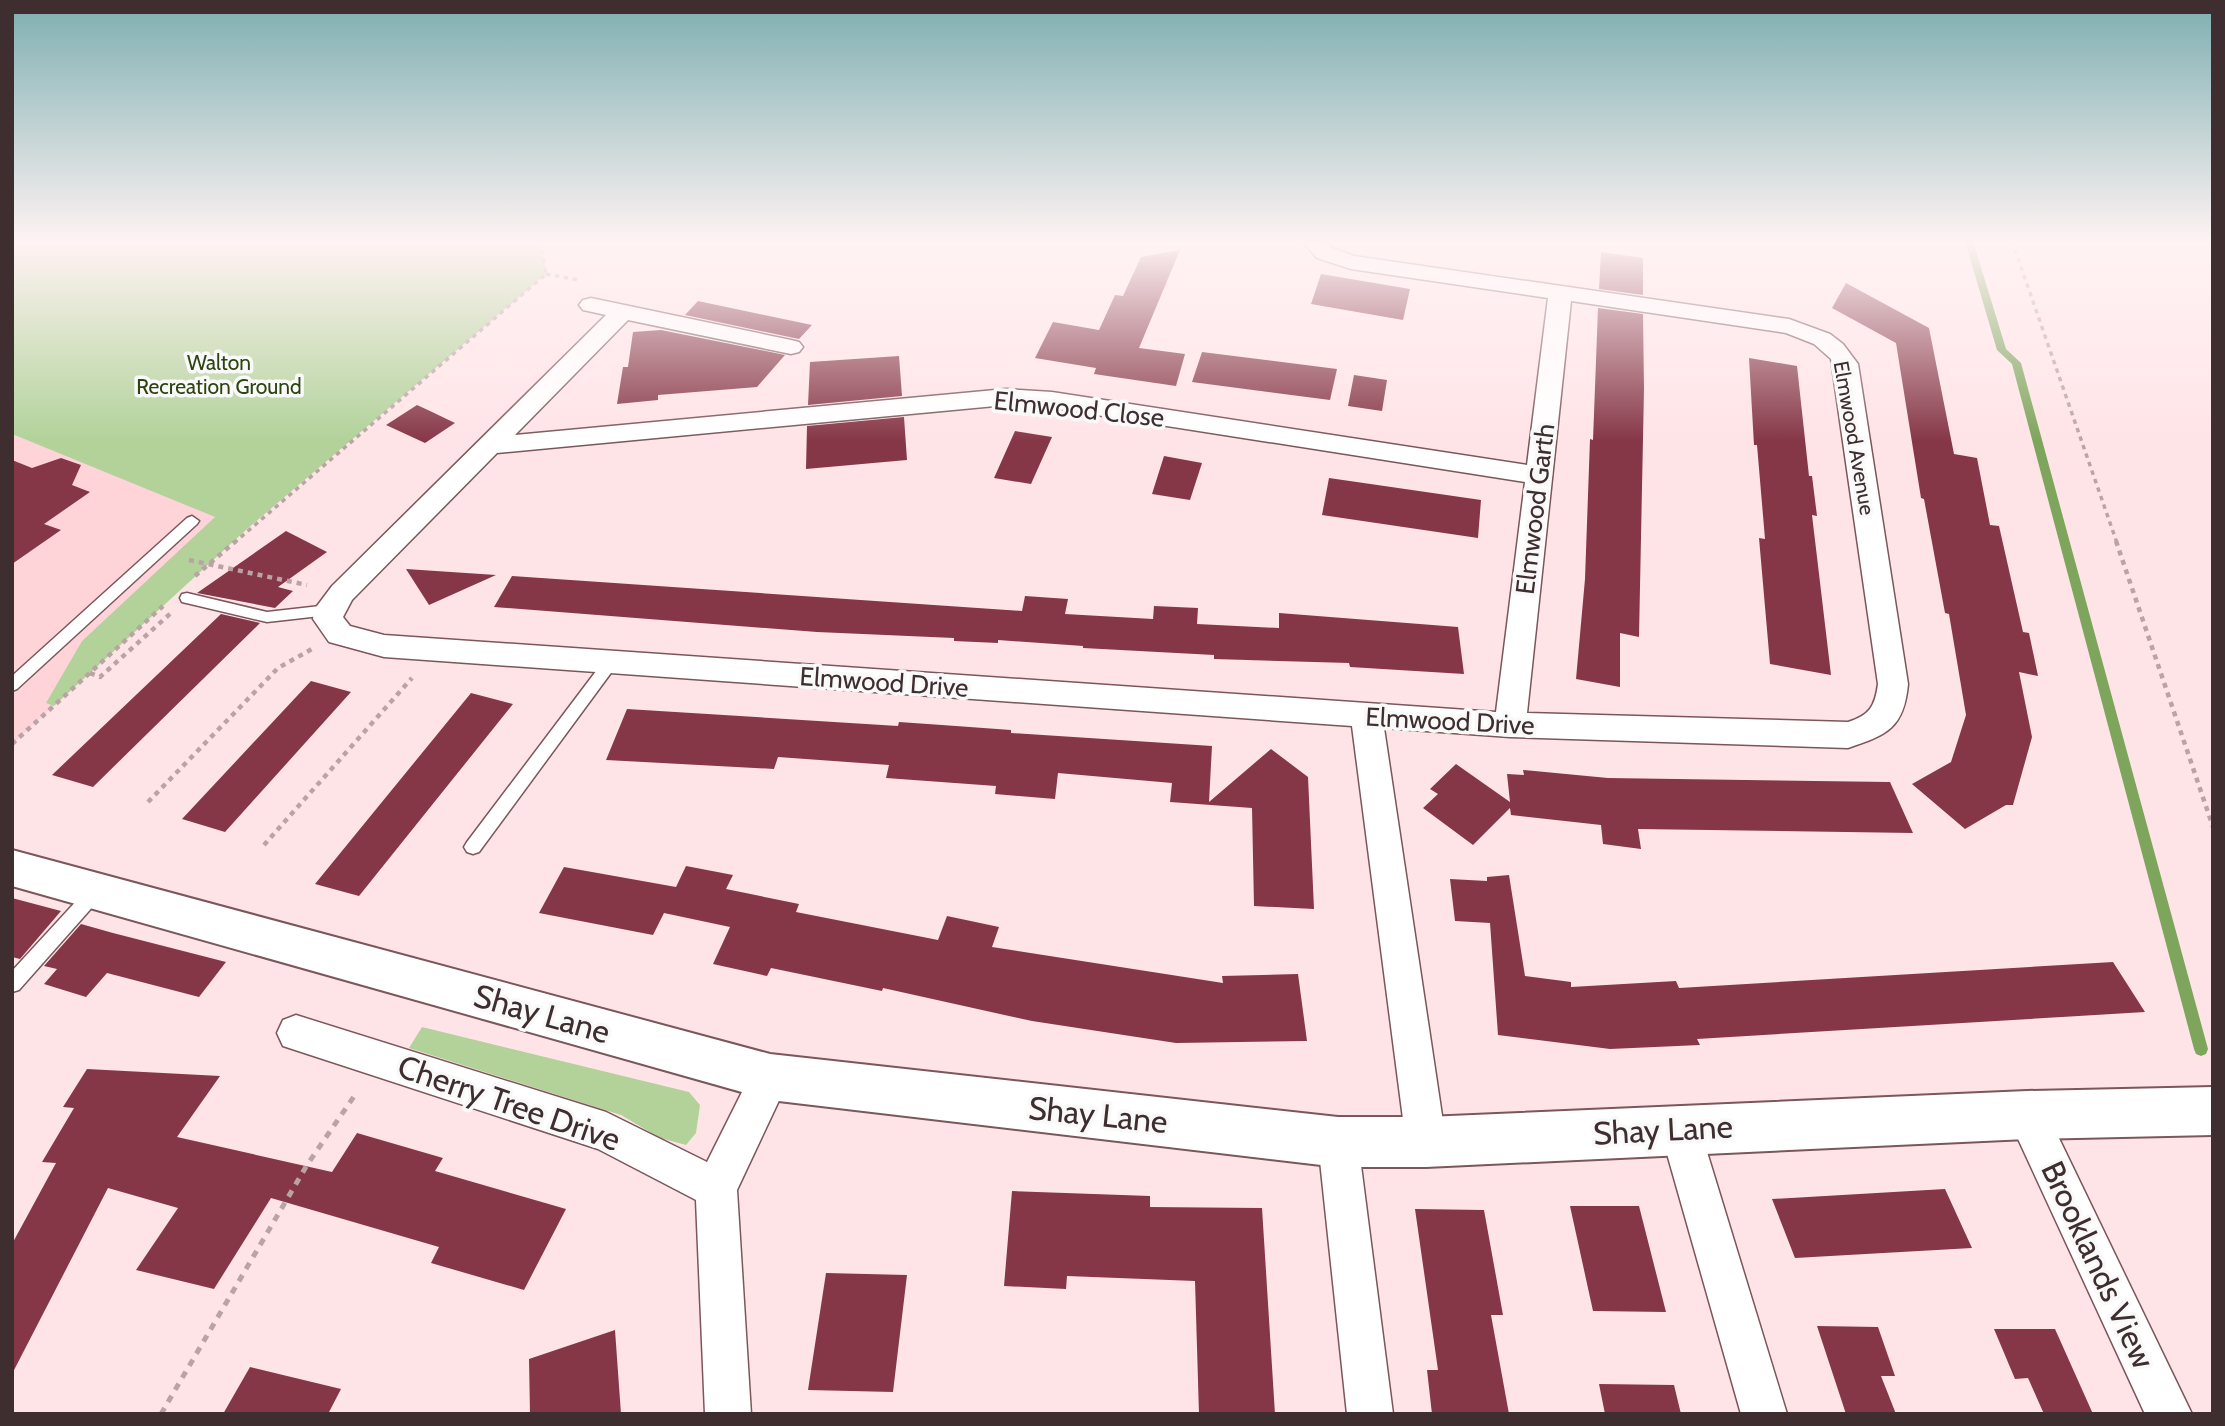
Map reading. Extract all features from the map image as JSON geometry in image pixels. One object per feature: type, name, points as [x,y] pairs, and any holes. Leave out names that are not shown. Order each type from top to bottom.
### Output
[{"type":"main road","name":"Shay Lane","points":[[12,868],[770,1077],[1338,1142],[1426,1142],[2027,1115],[2213,1111]]},
{"type":"street","points":[[603,308],[791,346]]},
{"type":"street","name":"Elmwood Garth","points":[[1510,725],[1558,308]]},
{"type":"street","name":"Elmwood Avenue","points":[[1661,308],[1789,326],[1819,335],[1837,348],[1846,364],[1894,684],[1891,708],[1876,727]]},
{"type":"street","points":[[337,612],[492,445],[623,312]]},
{"type":"street","name":"Elmwood Close","points":[[492,445],[1006,397],[1052,400],[1539,476]]},
{"type":"street","name":"Elmwood Drive","points":[[337,612],[384,646],[436,650],[1510,725],[1847,735],[1876,727]]},
{"type":"street","points":[[1366,716],[1426,1142]]},
{"type":"street","name":"Cherry Tree Drive","points":[[296,1032],[606,1132],[716,1188]]},
{"type":"street","points":[[728,1414],[716,1188],[770,1077]]},
{"type":"street","name":"Brooklands View","points":[[2027,1115],[2169,1414]]},
{"type":"street","points":[[1680,1129],[1764,1414]]},
{"type":"street","points":[[1338,1142],[1370,1414]]},
{"type":"lane","points":[[12,685],[192,521]]},
{"type":"lane","points":[[187,598],[267,617],[337,612]]},
{"type":"lane","points":[[473,847],[611,662]]},
{"type":"lane","points":[[12,984],[97,891]]},
{"type":"path","points":[[189,582],[507,308]]},
{"type":"path","points":[[2035,308],[2195,767],[2213,827]]},
{"type":"path","points":[[148,802],[278,668],[337,612],[208,564],[158,552]]},
{"type":"path","points":[[90,673],[100,677],[187,598]]},
{"type":"path","points":[[12,744],[169,600]]},
{"type":"path","points":[[264,845],[436,650]]},
{"type":"path","points":[[161,1414],[307,1164],[379,1059]]},
{"type":"shaded area","points":[[12,434],[216,517],[82,641],[47,703],[54,706],[12,744]]},
{"type":"green space","name":"Walton Recreation Ground","points":[[12,308],[507,308],[247,529],[54,706],[46,703],[82,641],[215,517],[12,434]]},
{"type":"green space","points":[[422,1027],[689,1092],[700,1105],[696,1133],[686,1145],[660,1138],[621,1115],[409,1048]]},
{"type":"building","points":[[692,308],[729,308],[812,325],[799,339],[685,315]]},
{"type":"building","points":[[1109,308],[1156,308],[1139,348],[1185,354],[1176,386],[1094,374],[1096,368],[1035,358],[1053,322],[1099,330]]},
{"type":"building","points":[[1331,308],[1406,308],[1403,320]]},
{"type":"building","points":[[1598,308],[1643,314],[1639,637],[1620,633],[1620,687],[1576,679],[1585,579]]},
{"type":"building","points":[[1832,308],[1891,308],[1929,328],[1954,454],[1977,458],[1990,525],[1999,526],[2023,632],[2029,633],[2038,676],[2019,672],[2032,737],[2013,805],[2006,805],[1965,829],[1912,784],[1951,762],[1966,715],[1949,614],[1945,613],[1924,499],[1921,498],[1896,343]]},
{"type":"building","points":[[661,330],[785,355],[757,387],[658,395],[658,400],[617,404],[623,367],[628,367],[633,332]]},
{"type":"building","points":[[1202,352],[1337,369],[1330,400],[1192,382]]},
{"type":"building","points":[[899,356],[902,396],[808,405],[810,362]]},
{"type":"building","points":[[1749,358],[1797,366],[1809,476],[1812,476],[1817,516],[1812,515],[1831,675],[1770,664],[1759,538],[1765,539],[1757,445],[1754,445]]},
{"type":"building","points":[[1354,375],[1387,380],[1382,411],[1348,406]]},
{"type":"building","points":[[417,405],[455,423],[425,443],[386,425]]},
{"type":"building","points":[[904,417],[907,460],[806,469],[807,426]]},
{"type":"building","points":[[1015,431],[1052,437],[1031,484],[994,478]]},
{"type":"building","points":[[1164,456],[1202,463],[1190,500],[1152,494]]},
{"type":"building","points":[[61,458],[81,465],[72,485],[90,492],[44,524],[61,530],[12,564],[12,460],[32,468]]},
{"type":"building","points":[[1329,478],[1481,500],[1478,538],[1322,515]]},
{"type":"building","points":[[286,531],[327,552],[278,587],[293,591],[275,608],[197,593]]},
{"type":"building","points":[[406,569],[496,575],[429,605]]},
{"type":"building","points":[[512,576],[1022,611],[1025,596],[1068,599],[1065,614],[1153,619],[1154,606],[1198,608],[1197,624],[1279,628],[1279,613],[1458,627],[1464,674],[1350,667],[1349,663],[1214,659],[1214,655],[998,640],[998,643],[954,641],[954,638],[817,632],[494,607]]},
{"type":"building","points":[[221,614],[260,623],[93,787],[52,775]]},
{"type":"building","points":[[311,681],[351,692],[225,832],[182,819]]},
{"type":"building","points":[[471,693],[513,704],[359,896],[315,884]]},
{"type":"building","points":[[627,709],[898,726],[899,722],[1011,730],[1011,733],[1212,746],[1209,802],[1271,749],[1308,777],[1314,909],[1254,906],[1252,808],[1170,802],[1172,783],[1058,773],[1055,799],[995,794],[996,786],[886,778],[889,765],[778,757],[774,769],[606,760]]},
{"type":"building","points":[[1456,764],[1510,802],[1507,774],[1524,775],[1523,770],[1608,778],[1890,782],[1913,833],[1638,829],[1641,849],[1603,844],[1601,825],[1511,815],[1510,808],[1473,845],[1423,808],[1438,794],[1430,789]]},
{"type":"building","points":[[686,866],[733,875],[726,889],[799,904],[796,912],[938,940],[947,916],[999,927],[992,947],[1223,983],[1222,976],[1298,974],[1307,1041],[1176,1043],[1032,1021],[883,988],[882,991],[771,968],[767,976],[713,964],[730,927],[664,913],[653,935],[539,913],[564,867],[676,887]]},
{"type":"building","points":[[1509,875],[1525,976],[1571,982],[1571,987],[1676,981],[1679,988],[2113,962],[2145,1012],[1697,1039],[1700,1045],[1610,1049],[1498,1035],[1490,923],[1455,921],[1450,879],[1487,881],[1487,877]]},
{"type":"building","points":[[12,898],[61,911],[20,959],[12,957]]},
{"type":"building","points":[[81,924],[226,962],[199,997],[107,973],[86,997],[44,984],[57,969],[44,966]]},
{"type":"building","points":[[87,1069],[220,1076],[177,1137],[332,1172],[357,1133],[443,1158],[435,1171],[566,1209],[524,1290],[431,1263],[439,1247],[271,1198],[214,1289],[136,1270],[178,1208],[108,1188],[12,1374],[12,1244],[56,1163],[42,1162],[74,1108],[63,1107]]},
{"type":"building","points":[[1945,1189],[1972,1248],[1795,1258],[1772,1199]]},
{"type":"building","points":[[1012,1191],[1150,1196],[1150,1207],[1262,1208],[1275,1414],[1199,1414],[1195,1281],[1067,1276],[1066,1289],[1004,1286]]},
{"type":"building","points":[[1570,1206],[1639,1206],[1666,1312],[1593,1311]]},
{"type":"building","points":[[1415,1209],[1484,1210],[1503,1315],[1491,1315],[1509,1414],[1432,1414],[1427,1370],[1438,1370]]},
{"type":"building","points":[[826,1273],[907,1275],[893,1392],[808,1390]]},
{"type":"building","points":[[1817,1326],[1878,1327],[1895,1376],[1881,1376],[1896,1414],[1846,1414]]},
{"type":"building","points":[[1994,1329],[2055,1329],[2093,1414],[2044,1414],[2028,1378],[2015,1379]]},
{"type":"building","points":[[615,1330],[621,1414],[530,1414],[529,1359]]},
{"type":"building","points":[[250,1367],[341,1389],[328,1414],[223,1414]]},
{"type":"building","points":[[1599,1384],[1674,1385],[1681,1414],[1605,1414]]},
{"type":"waterway","points":[[1989,308],[2002,350],[2016,363],[2201,1049]]}]
